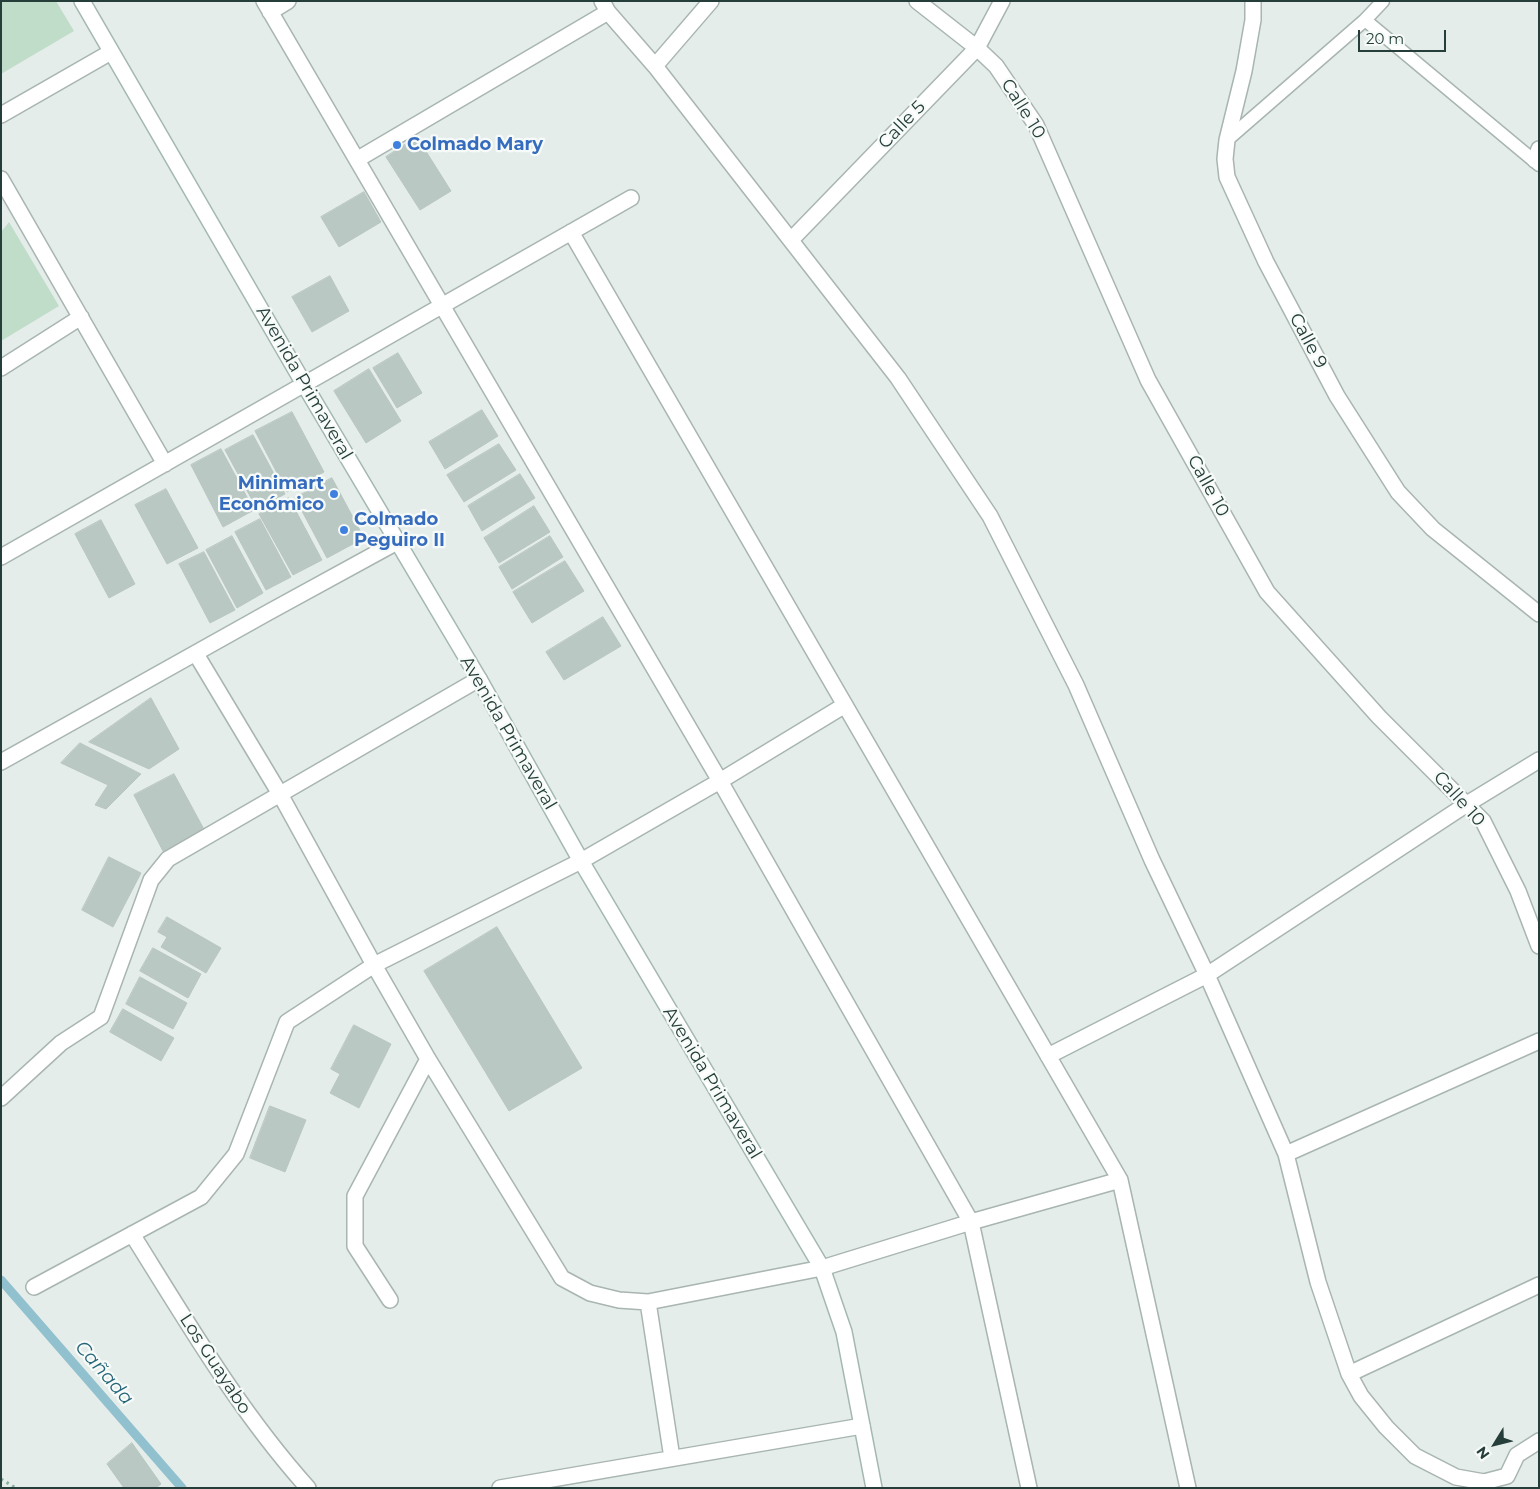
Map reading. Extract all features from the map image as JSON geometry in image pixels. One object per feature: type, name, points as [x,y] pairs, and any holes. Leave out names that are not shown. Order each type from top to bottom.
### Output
[{"type":"street","name":"Avenida Primaveral","points":[[82,1],[304,384],[479,679],[581,861],[822,1268],[844,1332],[874,1488]]},
{"type":"street","points":[[288,1],[267,7],[720,781],[971,1222],[1029,1488]]},
{"type":"street","points":[[655,66],[710,1]]},
{"type":"street","name":"Calle 10","points":[[917,1],[977,48],[996,66],[1036,124],[1148,380],[1267,592],[1379,718],[1483,821],[1518,891],[1539,946]]},
{"type":"street","name":"Calle 5","points":[[791,240],[977,48],[1002,1]]},
{"type":"street","name":"Calle 9","points":[[1253,1],[1253,20],[1244,71],[1227,140],[1225,159],[1228,177],[1266,262],[1337,396],[1398,492],[1434,529],[1539,614]]},
{"type":"street","points":[[358,160],[605,7],[655,66],[898,378],[990,516],[1076,684],[1152,860],[1207,975],[1286,1154],[1318,1282],[1349,1374],[1361,1396],[1386,1427],[1415,1456],[1456,1477],[1484,1482],[1507,1476],[1518,1455],[1539,1441]]},
{"type":"street","points":[[1,115],[111,52]]},
{"type":"street","points":[[4,191],[81,318],[165,464]]},
{"type":"street","points":[[1,557],[631,198]]},
{"type":"street","points":[[571,232],[1120,1180],[1188,1488]]},
{"type":"street","points":[[1,368],[81,318]]},
{"type":"street","points":[[1,762],[397,542]]},
{"type":"street","points":[[196,654],[280,794],[428,1059],[562,1278],[590,1293],[619,1300],[648,1302],[822,1268],[971,1222],[1120,1180]]},
{"type":"street","points":[[1,1098],[61,1043],[100,1017],[152,880],[168,858],[479,679]]},
{"type":"street","points":[[34,1287],[201,1197],[236,1154],[288,1022],[374,965],[581,861],[720,781],[846,705]]},
{"type":"street","points":[[1048,1056],[1207,975],[1467,804],[1539,760]]},
{"type":"street","points":[[1286,1154],[1539,1041]]},
{"type":"street","points":[[390,1300],[355,1246],[356,1196],[428,1059]]},
{"type":"street","name":"Los Guayabo","points":[[132,1234],[235,1396],[258,1429],[308,1488]]},
{"type":"street","points":[[1349,1374],[1539,1285]]},
{"type":"street","points":[[648,1302],[672,1458]]},
{"type":"street","points":[[500,1488],[862,1426]]},
{"type":"lane","points":[[1227,140],[1365,20],[1383,1]]},
{"type":"lane","points":[[1365,20],[1537,158]]},
{"type":"path","points":[[1,1479],[16,1488]]},
{"type":"green space","points":[[1,1],[56,1],[74,31],[1,74]]},
{"type":"green space","points":[[9,222],[59,306],[1,341],[1,232]]},
{"type":"building","points":[[417,137],[451,191],[420,210],[386,157]]},
{"type":"building","points":[[364,192],[381,222],[339,247],[321,217]]},
{"type":"building","points":[[330,276],[349,311],[312,332],[292,297]]},
{"type":"building","points":[[398,353],[422,393],[397,408],[373,368]]},
{"type":"building","points":[[369,369],[401,421],[366,443],[334,391]]},
{"type":"building","points":[[482,410],[498,436],[445,469],[429,442]]},
{"type":"building","points":[[292,412],[324,472],[287,492],[255,431]]},
{"type":"building","points":[[253,435],[285,494],[257,509],[225,450]]},
{"type":"building","points":[[499,444],[516,470],[464,502],[447,475]]},
{"type":"building","points":[[221,449],[254,510],[223,527],[191,465]]},
{"type":"building","points":[[520,474],[535,498],[482,531],[468,506]]},
{"type":"building","points":[[332,478],[364,538],[327,558],[295,498]]},
{"type":"building","points":[[166,489],[198,548],[167,564],[135,505]]},
{"type":"building","points":[[289,498],[322,560],[293,575],[259,514]]},
{"type":"building","points":[[534,506],[550,532],[499,563],[484,538]]},
{"type":"building","points":[[260,519],[291,577],[266,590],[235,532]]},
{"type":"building","points":[[101,520],[135,584],[109,598],[75,534]]},
{"type":"building","points":[[232,536],[263,593],[237,608],[206,550]]},
{"type":"building","points":[[550,536],[563,557],[512,589],[499,567]]},
{"type":"building","points":[[204,552],[235,610],[210,623],[179,564]]},
{"type":"building","points":[[565,561],[584,591],[532,623],[513,592]]},
{"type":"building","points":[[603,617],[621,646],[564,680],[546,652]]},
{"type":"building","points":[[151,698],[179,749],[149,769],[89,742]]},
{"type":"building","points":[[80,743],[141,774],[106,809],[95,805],[108,785],[61,763]]},
{"type":"building","points":[[174,774],[206,833],[165,855],[134,795]]},
{"type":"building","points":[[109,857],[141,873],[113,927],[82,910]]},
{"type":"building","points":[[167,917],[221,948],[206,973],[161,947],[167,937],[158,932]]},
{"type":"building","points":[[497,927],[582,1068],[509,1111],[424,971]]},
{"type":"building","points":[[153,948],[201,974],[188,998],[140,971]]},
{"type":"building","points":[[140,977],[187,1003],[173,1029],[126,1004]]},
{"type":"building","points":[[123,1009],[174,1038],[161,1061],[110,1032]]},
{"type":"building","points":[[354,1025],[391,1044],[359,1108],[330,1093],[340,1074],[331,1069]]},
{"type":"building","points":[[270,1106],[306,1120],[285,1172],[250,1158]]},
{"type":"building","points":[[132,1443],[161,1484],[156,1488],[124,1488],[107,1464]]},
{"type":"waterway","name":"Cañada","points":[[1,1280],[182,1488]]},
{"type":"place","name":"Colmado Mary","points":[[397,145]]},
{"type":"place","name":"Minimart Económico","points":[[334,494]]},
{"type":"place","name":"Colmado Peguiro II","points":[[344,530]]}]
